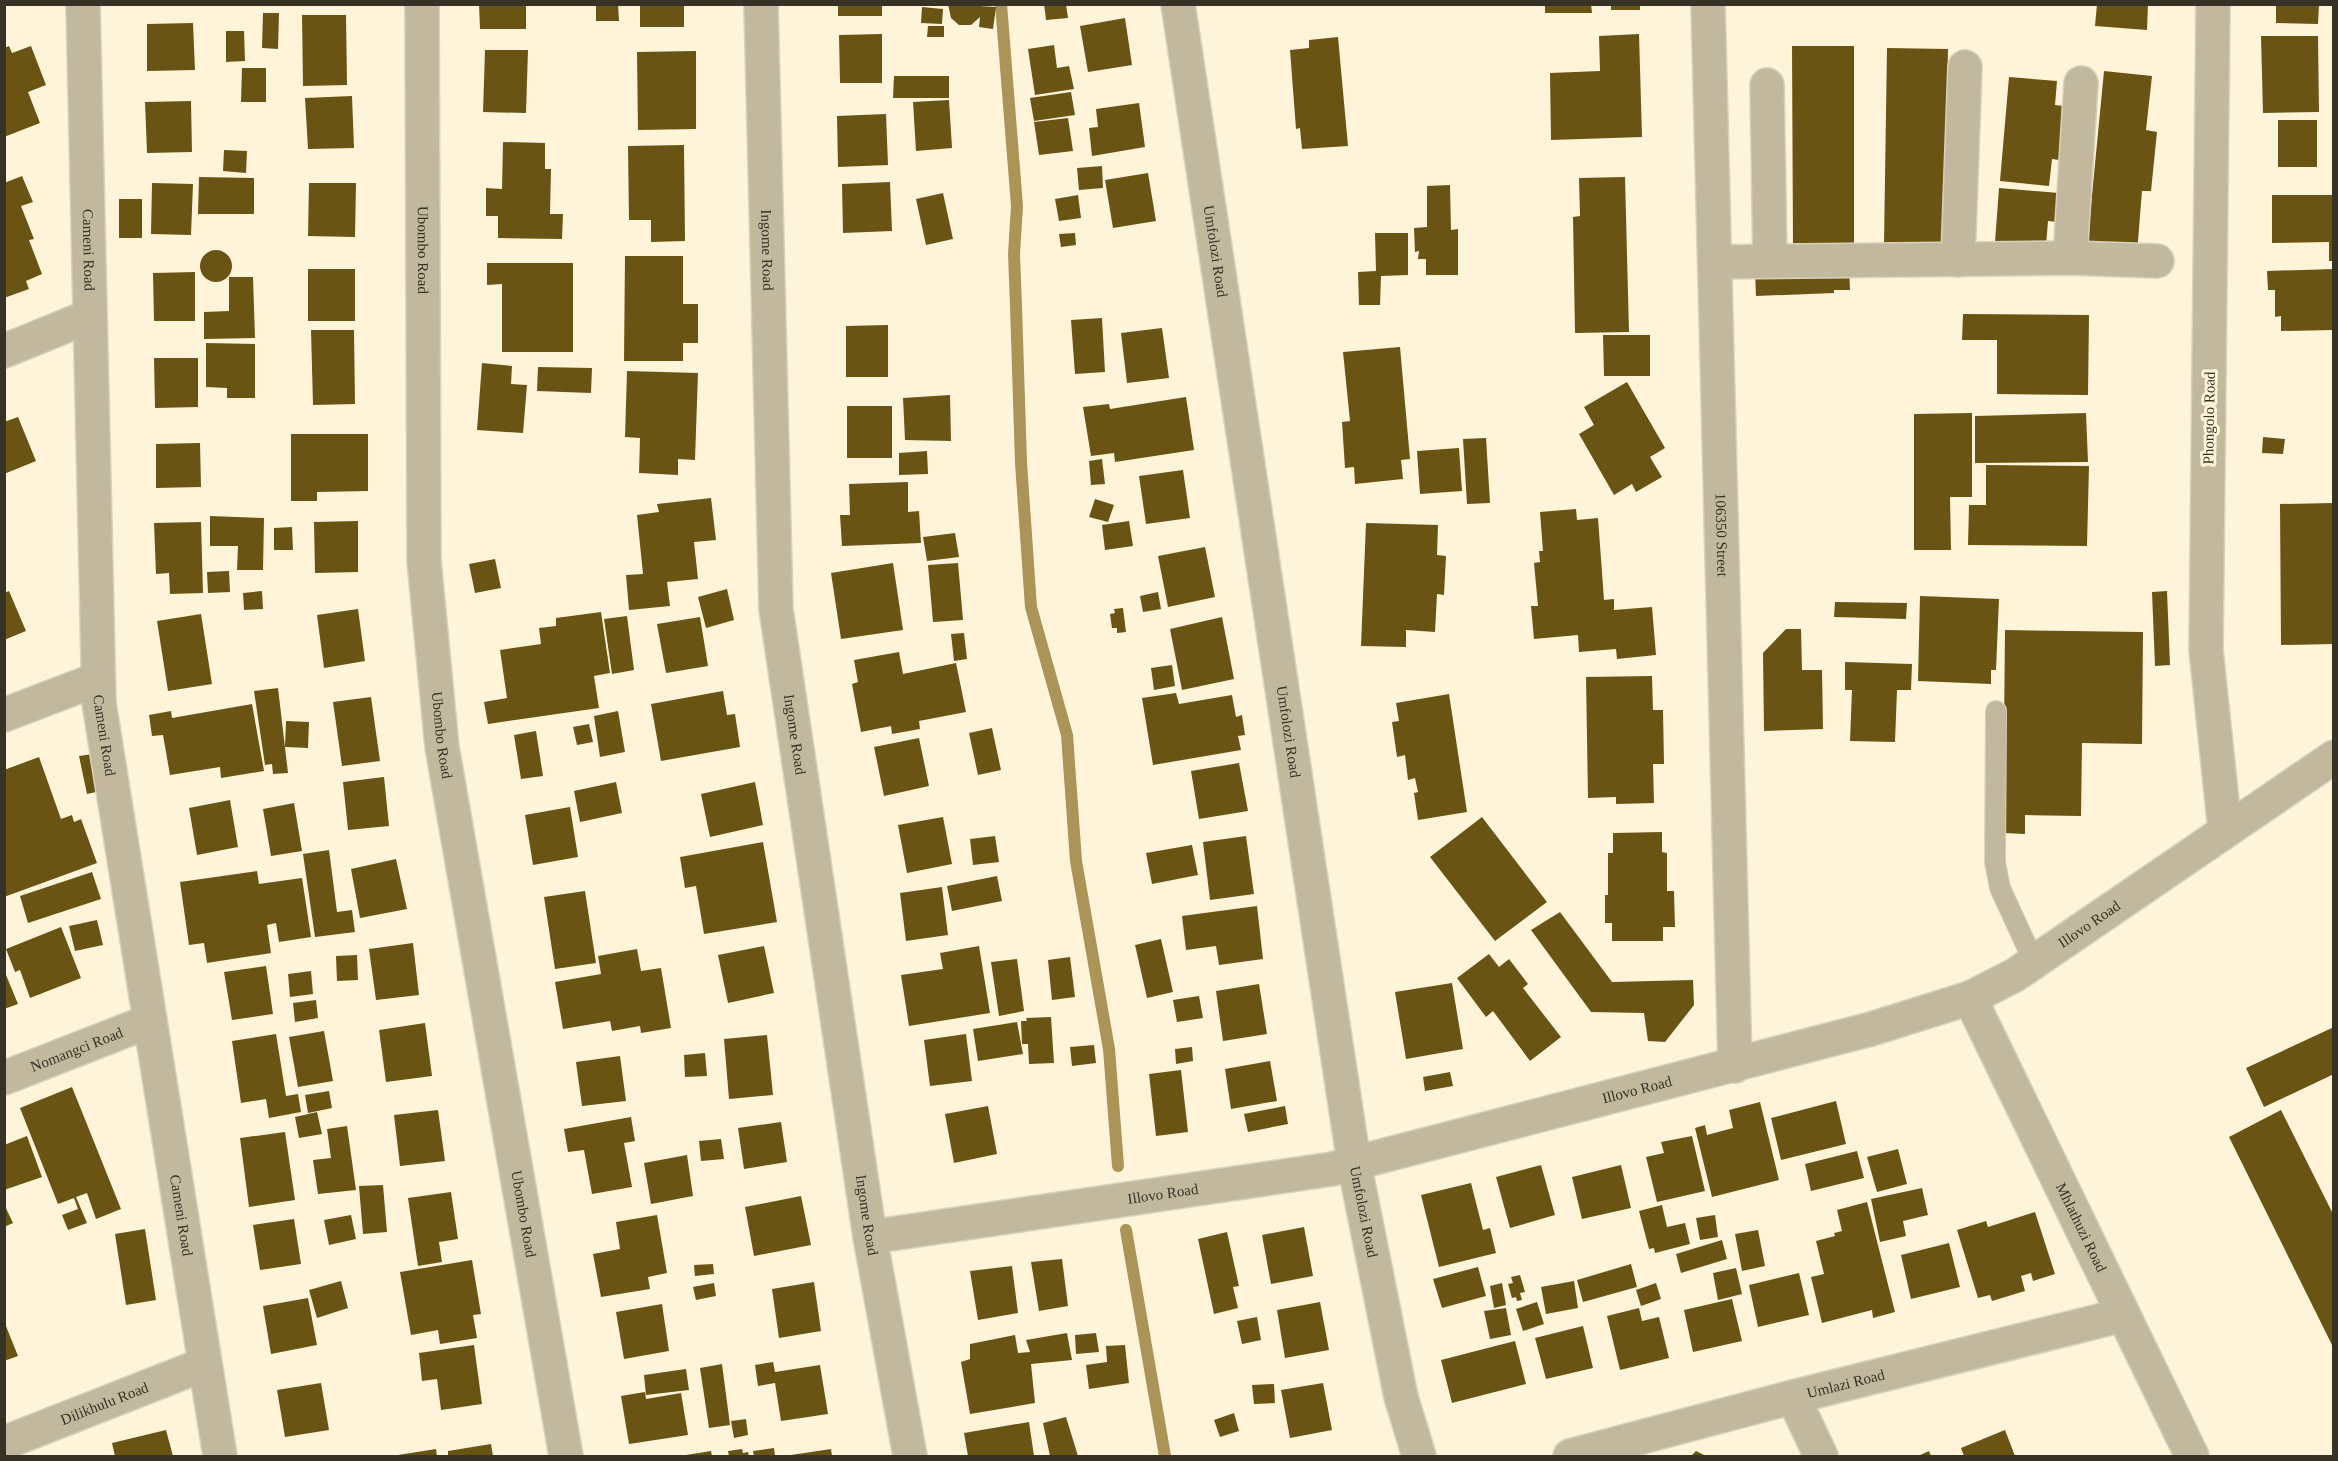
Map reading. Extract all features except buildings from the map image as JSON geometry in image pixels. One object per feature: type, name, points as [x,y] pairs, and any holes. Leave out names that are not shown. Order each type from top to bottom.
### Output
[{"type":"street","name":"Cameni Road","points":[[83,4],[99,703],[220,1456]]},
{"type":"street","name":"Ubombo Road","points":[[422,4],[424,561],[441,735],[566,1456]]},
{"type":"street","name":"Ingome Road","points":[[761,4],[776,609],[870,1237],[910,1456]]},
{"type":"street","name":"Umfolozi Road","points":[[1178,4],[1354,1162],[1401,1397],[1419,1456]]},
{"type":"street","name":"106350 Street","points":[[1708,4],[1735,1066]]},
{"type":"street","name":"Phongolo Road","points":[[2213,4],[2206,650],[2224,830]]},
{"type":"street","points":[[1958,260],[1965,67]]},
{"type":"street","points":[[2070,258],[2081,83]]},
{"type":"street","points":[[1767,85],[1770,260]]},
{"type":"street","points":[[1715,262],[2070,258],[2157,261]]},
{"type":"street","points":[[4,351],[90,316]]},
{"type":"street","points":[[4,715],[98,679]]},
{"type":"street","name":"Illovo Road","points":[[870,1237],[1332,1169],[1735,1066],[1970,998],[2034,962],[2334,757]]},
{"type":"street","name":"Mhlathuzi Road","points":[[1970,998],[2192,1456]]},
{"type":"street","name":"Nomangci Road","points":[[4,1078],[150,1021]]},
{"type":"street","name":"Umlazi Road","points":[[1570,1456],[1793,1397],[2123,1315]]},
{"type":"street","name":"Dilikhulu Road","points":[[4,1443],[205,1364]]},
{"type":"street","points":[[1793,1397],[1821,1456]]},
{"type":"lane","points":[[1996,711],[1995,862],[2000,888],[2034,962]]},
{"type":"waterway","points":[[1001,4],[1017,206],[1014,254],[1021,463],[1031,607],[1067,735],[1076,861],[1109,1049],[1118,1166]]},
{"type":"waterway","points":[[1126,1230],[1165,1456]]}]
